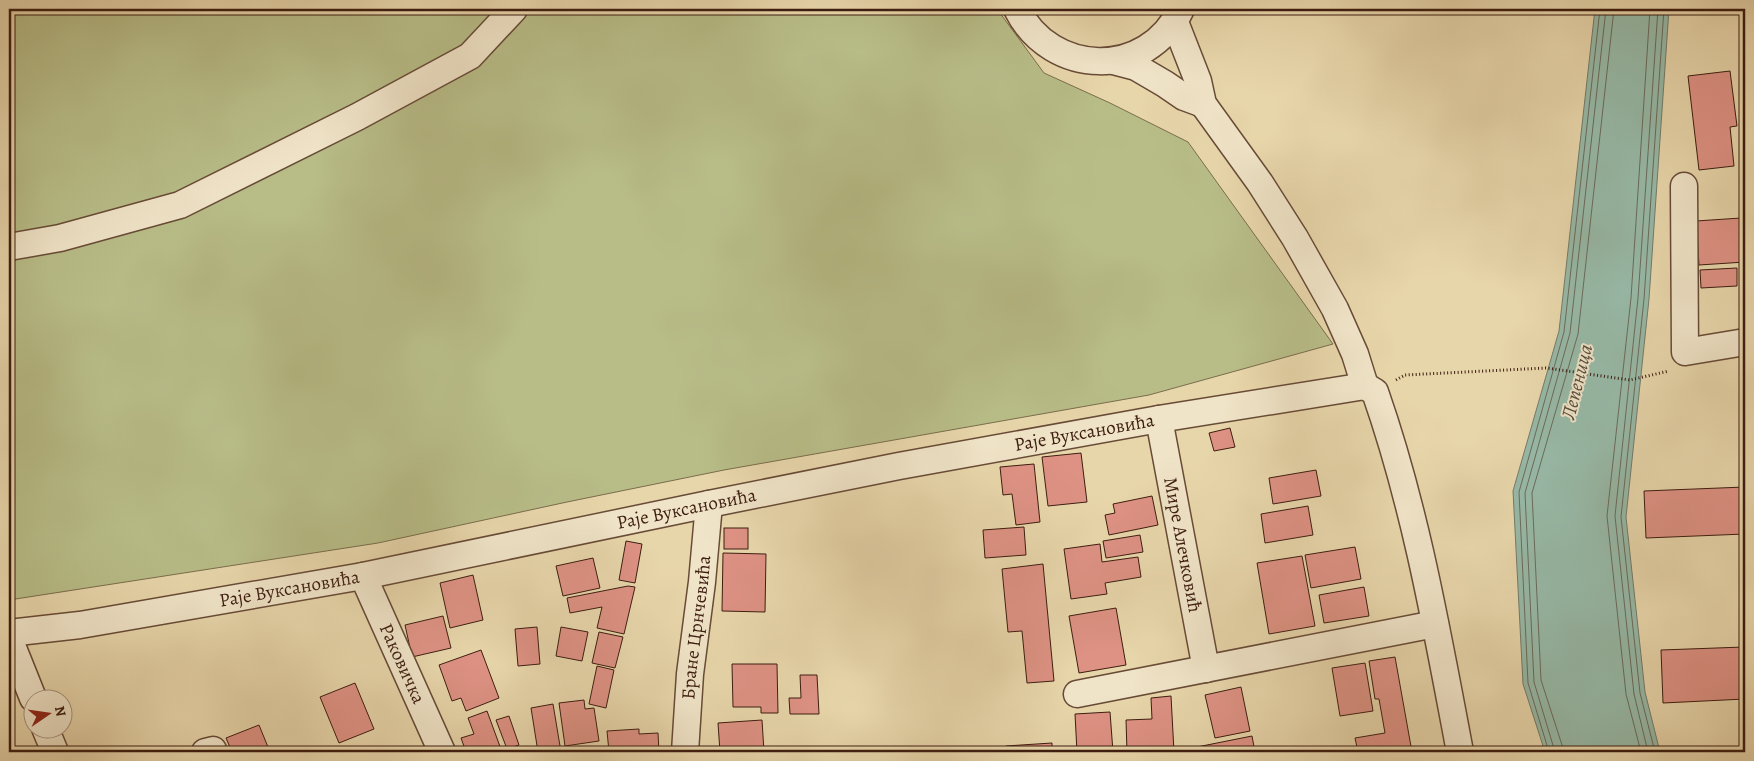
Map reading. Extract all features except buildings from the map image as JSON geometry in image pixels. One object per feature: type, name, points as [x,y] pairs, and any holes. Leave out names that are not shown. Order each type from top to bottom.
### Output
[{"type":"street","points":[[9,247],[60,238],[180,205],[358,117],[470,56],[514,9]]},
{"type":"street","points":[[1017,9],[1030,30],[1047,45],[1067,56],[1090,62],[1113,61],[1135,54],[1155,42],[1178,15]]},
{"type":"street","points":[[1178,15],[1203,104],[1260,183],[1295,238],[1335,309],[1392,439],[1417,535],[1460,752]]},
{"type":"street","points":[[1113,61],[1136,67],[1184,97],[1203,104]]},
{"type":"street","points":[[1684,186],[1685,352],[1745,342]]},
{"type":"street","name":"Раје Вуксановића","points":[[9,633],[80,625],[363,576],[899,466],[1159,419],[1370,389]]},
{"type":"street","name":"Мире Алечковић","points":[[1159,419],[1206,669]]},
{"type":"street","name":"Бране Црнчевића","points":[[685,752],[690,674],[702,582],[709,504]]},
{"type":"street","name":"Раковичка","points":[[363,576],[442,752]]},
{"type":"street","points":[[1077,694],[1435,624]]},
{"type":"street","points":[[9,638],[29,688]]},
{"type":"street","points":[[50,738],[55,752]]},
{"type":"path","points":[[1370,389],[1405,375],[1546,368],[1630,380],[1672,370],[1685,352]]},
{"type":"green space","points":[[9,9],[997,9],[1044,73],[1188,142],[1333,344],[1149,395],[724,470],[378,543],[9,600]]},
{"type":"water","name":"Лепеница","points":[[1595,9],[1669,9],[1649,299],[1626,517],[1645,692],[1660,752],[1545,752],[1523,684],[1513,491],[1559,331]]}]
